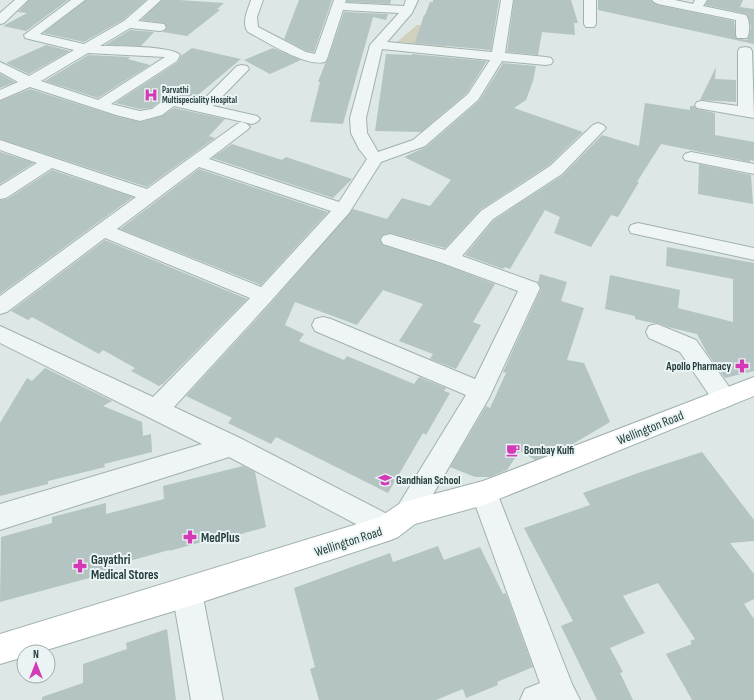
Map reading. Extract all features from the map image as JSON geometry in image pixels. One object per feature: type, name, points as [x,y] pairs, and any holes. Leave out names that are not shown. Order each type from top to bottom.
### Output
[{"type":"main road","name":"Wellington Road","points":[[0,649],[187,592],[484,493],[754,386]]},
{"type":"street","points":[[0,20],[22,0]]},
{"type":"street","points":[[79,0],[30,35],[86,49],[168,53],[173,55],[172,58],[100,105]]},
{"type":"street","points":[[0,96],[29,82],[128,24],[155,0]]},
{"type":"street","points":[[257,0],[250,17],[252,30],[302,55],[320,59],[339,3],[410,5]]},
{"type":"street","points":[[157,409],[343,210],[376,159],[419,143],[473,97],[498,57],[507,0]]},
{"type":"street","points":[[590,0],[590,24]]},
{"type":"street","points":[[658,0],[699,4],[742,18],[742,35]]},
{"type":"street","points":[[376,159],[367,149],[359,133],[358,118],[377,45],[410,5]]},
{"type":"street","points":[[128,24],[160,27]]},
{"type":"street","points":[[377,45],[546,61]]},
{"type":"street","points":[[702,105],[750,112],[745,51]]},
{"type":"street","points":[[0,66],[29,82],[140,116],[157,112],[171,101],[203,108],[247,123],[0,307]]},
{"type":"street","points":[[203,108],[242,69]]},
{"type":"street","points":[[449,258],[487,215],[556,170],[598,128]]},
{"type":"street","points":[[0,145],[149,196]]},
{"type":"street","points":[[691,157],[754,168]]},
{"type":"street","points":[[197,161],[343,210]]},
{"type":"street","points":[[0,194],[49,163]]},
{"type":"street","points":[[638,229],[754,254]]},
{"type":"street","points":[[103,230],[264,296]]},
{"type":"street","points":[[0,334],[231,446],[398,521],[481,391],[530,288],[449,258],[390,240]]},
{"type":"street","points":[[323,325],[481,391]]},
{"type":"street","points":[[657,332],[688,346],[724,398]]},
{"type":"street","points":[[0,517],[231,446]]},
{"type":"street","points":[[484,493],[553,698]]},
{"type":"street","points":[[187,592],[207,700]]},
{"type":"green space","points":[[417,25],[454,28],[446,47],[397,42]]},
{"type":"building","points":[[29,0],[68,0],[26,31],[3,26],[27,13],[18,12]]},
{"type":"building","points":[[86,0],[146,0],[123,20],[84,42],[43,33]]},
{"type":"building","points":[[162,0],[224,3],[217,9],[220,10],[187,36],[163,32],[167,28],[164,23],[141,20]]},
{"type":"building","points":[[299,0],[332,0],[314,52],[307,51],[284,39]]},
{"type":"building","points":[[347,0],[391,0],[390,4],[347,2]]},
{"type":"building","points":[[433,0],[499,0],[491,50],[415,43],[424,15],[430,2],[433,2]]},
{"type":"building","points":[[514,0],[571,0],[578,23],[574,23],[575,35],[542,32],[538,55],[507,52]]},
{"type":"building","points":[[598,0],[650,0],[658,5],[734,21],[736,38],[747,40],[751,27],[747,14],[705,5],[708,0],[743,0],[740,7],[754,9],[754,44],[598,10]]},
{"type":"building","points":[[344,12],[388,14],[386,20],[373,17],[343,124],[310,122],[320,82],[318,82],[328,59]]},
{"type":"building","points":[[130,30],[154,32],[141,46],[105,45]]},
{"type":"building","points":[[46,45],[70,51],[29,74],[6,63]]},
{"type":"building","points":[[192,48],[241,59],[192,100],[171,96],[165,97],[151,108],[140,109],[115,103],[178,62],[181,56]]},
{"type":"building","points":[[273,48],[301,60],[270,74],[244,60]]},
{"type":"building","points":[[386,54],[412,54],[487,61],[467,93],[421,132],[375,131]]},
{"type":"building","points":[[88,55],[130,57],[128,59],[150,65],[98,98],[45,81]]},
{"type":"building","points":[[503,63],[536,66],[533,81],[526,100],[514,108],[583,132],[549,165],[480,210],[445,248],[390,233],[383,235],[380,239],[383,245],[442,264],[495,284],[473,322],[481,325],[456,369],[430,359],[433,354],[399,341],[423,304],[383,290],[357,325],[295,302],[285,325],[304,334],[299,341],[344,360],[347,356],[414,384],[419,377],[446,388],[444,391],[450,393],[426,435],[423,433],[388,493],[276,437],[271,444],[228,423],[232,418],[186,396],[272,302],[353,209],[387,219],[402,198],[430,206],[451,180],[404,157],[426,147],[479,101]]},
{"type":"building","points":[[716,67],[715,79],[736,80],[736,102],[700,100]]},
{"type":"building","points":[[0,74],[15,82],[0,88]]},
{"type":"building","points":[[30,89],[140,122],[162,116],[174,108],[225,119],[209,136],[215,138],[147,187],[0,139],[0,101]]},
{"type":"building","points":[[645,103],[690,110],[690,106],[694,106],[697,109],[715,113],[715,135],[754,142],[754,161],[750,160],[750,162],[661,144],[637,182],[639,182],[618,217],[611,215],[591,247],[554,233],[560,217],[545,210],[510,269],[505,267],[503,269],[465,255],[494,220],[563,175],[602,135],[639,146]]},
{"type":"building","points":[[232,144],[282,160],[286,157],[352,179],[333,198],[212,158]]},
{"type":"building","points":[[0,152],[34,163],[0,184]]},
{"type":"building","points":[[699,164],[751,175],[753,204],[698,194]]},
{"type":"building","points":[[199,169],[328,212],[261,285],[120,229]]},
{"type":"building","points":[[52,170],[133,197],[0,294],[0,200],[7,199]]},
{"type":"building","points":[[105,240],[247,299],[163,384],[159,386],[131,371],[135,368],[103,350],[99,354],[32,317],[28,320],[11,311]]},
{"type":"building","points":[[667,247],[754,263],[754,371],[725,378],[707,353],[697,334],[658,323],[635,319],[635,316],[605,309],[610,275],[680,290],[678,308],[733,322],[733,279],[666,266]]},
{"type":"building","points":[[540,274],[567,282],[561,301],[584,308],[567,360],[584,363],[610,422],[566,448],[535,460],[520,451],[507,470],[490,477],[475,477],[450,467],[486,406],[490,408],[506,373],[503,372],[541,289],[538,282]]},
{"type":"building","points":[[45,368],[112,401],[103,406],[142,422],[143,436],[151,434],[152,452],[104,464],[105,467],[48,481],[48,484],[0,496],[0,423],[27,378],[32,381]]},
{"type":"building","points":[[702,452],[754,520],[754,541],[730,543],[754,574],[754,599],[744,604],[754,619],[754,700],[692,700],[666,654],[692,644],[690,641],[695,639],[658,583],[623,596],[645,633],[610,648],[623,672],[620,673],[633,700],[597,700],[561,626],[573,621],[524,528],[590,505],[583,493]]},
{"type":"building","points":[[243,466],[255,472],[266,527],[220,540],[220,537],[108,567],[108,573],[0,602],[1,537],[52,523],[52,517],[106,503],[106,514],[164,499],[163,486]]},
{"type":"building","points":[[438,546],[444,560],[480,547],[503,594],[506,593],[533,667],[497,682],[498,685],[466,698],[463,689],[436,700],[319,700],[310,669],[315,667],[294,588],[390,553],[393,562]]},
{"type":"building","points":[[167,629],[176,700],[42,700],[42,697],[83,683],[83,664],[127,649],[126,643]]},
{"type":"place","name":"Parvathi Multispeciality Hospital","points":[[151,95]]},
{"type":"place","name":"Apollo Pharmacy","points":[[742,366]]},
{"type":"place","name":"Bombay Kulfi","points":[[513,450]]},
{"type":"place","name":"Gandhian School","points":[[385,480]]},
{"type":"place","name":"MedPlus","points":[[190,537]]},
{"type":"place","name":"Gayathri Medical Stores","points":[[80,566]]}]
